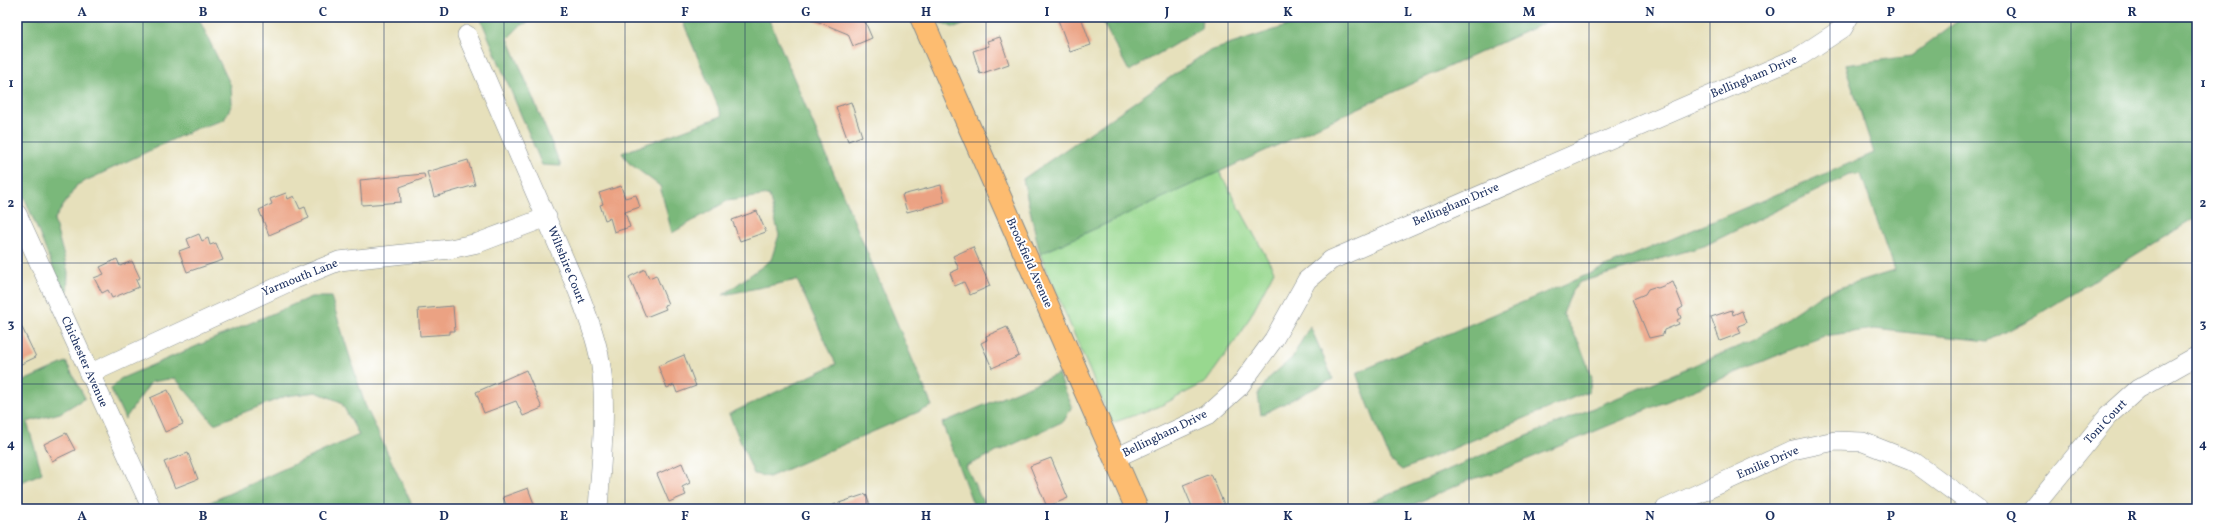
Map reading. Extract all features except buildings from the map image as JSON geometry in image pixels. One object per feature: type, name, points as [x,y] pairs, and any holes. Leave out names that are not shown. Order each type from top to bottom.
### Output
[{"type":"main road","name":"Brookfield Avenue","points":[[921,17],[1137,509]]},
{"type":"street","name":"Bellingham Drive","points":[[1115,458],[1208,415],[1239,387],[1274,339],[1307,280],[1331,260],[1799,57],[1843,28],[1849,17]]},
{"type":"street","name":"Wiltshire Court","points":[[467,35],[547,217],[578,291],[593,334],[602,373],[603,418],[598,509]]},
{"type":"street","name":"Chichester Avenue","points":[[17,214],[152,509]]},
{"type":"street","name":"Yarmouth Lane","points":[[89,374],[295,279],[332,264],[368,257],[450,249],[478,243],[547,217]]},
{"type":"street","name":"Toni Court","points":[[2032,509],[2108,416],[2138,389],[2197,356]]},
{"type":"street","name":"Emilie Drive","points":[[1665,509],[1793,450],[1835,441],[1863,442],[1914,462],[1978,509]]},
{"type":"green space","points":[[17,17],[198,17],[231,86],[232,104],[224,120],[195,129],[77,185],[54,220],[68,272],[67,302],[17,179]]},
{"type":"green space","points":[[480,17],[540,17],[520,26],[508,38],[561,166],[542,165]]},
{"type":"green space","points":[[681,17],[768,17],[932,406],[769,477],[754,474],[729,414],[836,364],[797,280],[723,295],[771,260],[779,235],[769,195],[727,201],[672,233],[660,186],[629,163],[622,153],[722,116]]},
{"type":"green space","points":[[937,17],[982,17],[955,28],[939,22]]},
{"type":"green space","points":[[1100,17],[1202,17],[1201,29],[1129,71]]},
{"type":"green space","points":[[1314,17],[1557,17],[1040,254],[1023,179],[1207,52]]},
{"type":"green space","points":[[1963,17],[2197,17],[2197,217],[2034,317],[1988,341],[1874,329],[1824,336],[1497,472],[1469,480],[1403,509],[1355,509],[1756,339],[1823,293],[1894,271],[1861,174],[1849,175],[1704,246],[1580,282],[1572,291],[1563,314],[1579,343],[1592,377],[1589,391],[1402,470],[1390,460],[1356,373],[1874,153],[1845,65],[1911,56]]},
{"type":"green space","points":[[1219,171],[1274,271],[1243,330],[1206,382],[1158,407],[1112,423],[1040,254]]},
{"type":"green space","points":[[311,297],[331,297],[365,405],[414,509],[195,509],[359,435],[341,402],[316,392],[286,396],[214,424],[175,378],[151,382],[125,419],[111,389],[120,379]]},
{"type":"green space","points":[[1310,326],[1333,379],[1261,415],[1258,394],[1269,378],[1292,358]]},
{"type":"green space","points":[[66,362],[85,398],[60,413],[27,422],[42,473],[17,484],[17,384]]},
{"type":"green space","points":[[1058,374],[1072,406],[1064,421],[966,466],[986,509],[975,509],[942,423]]}]
